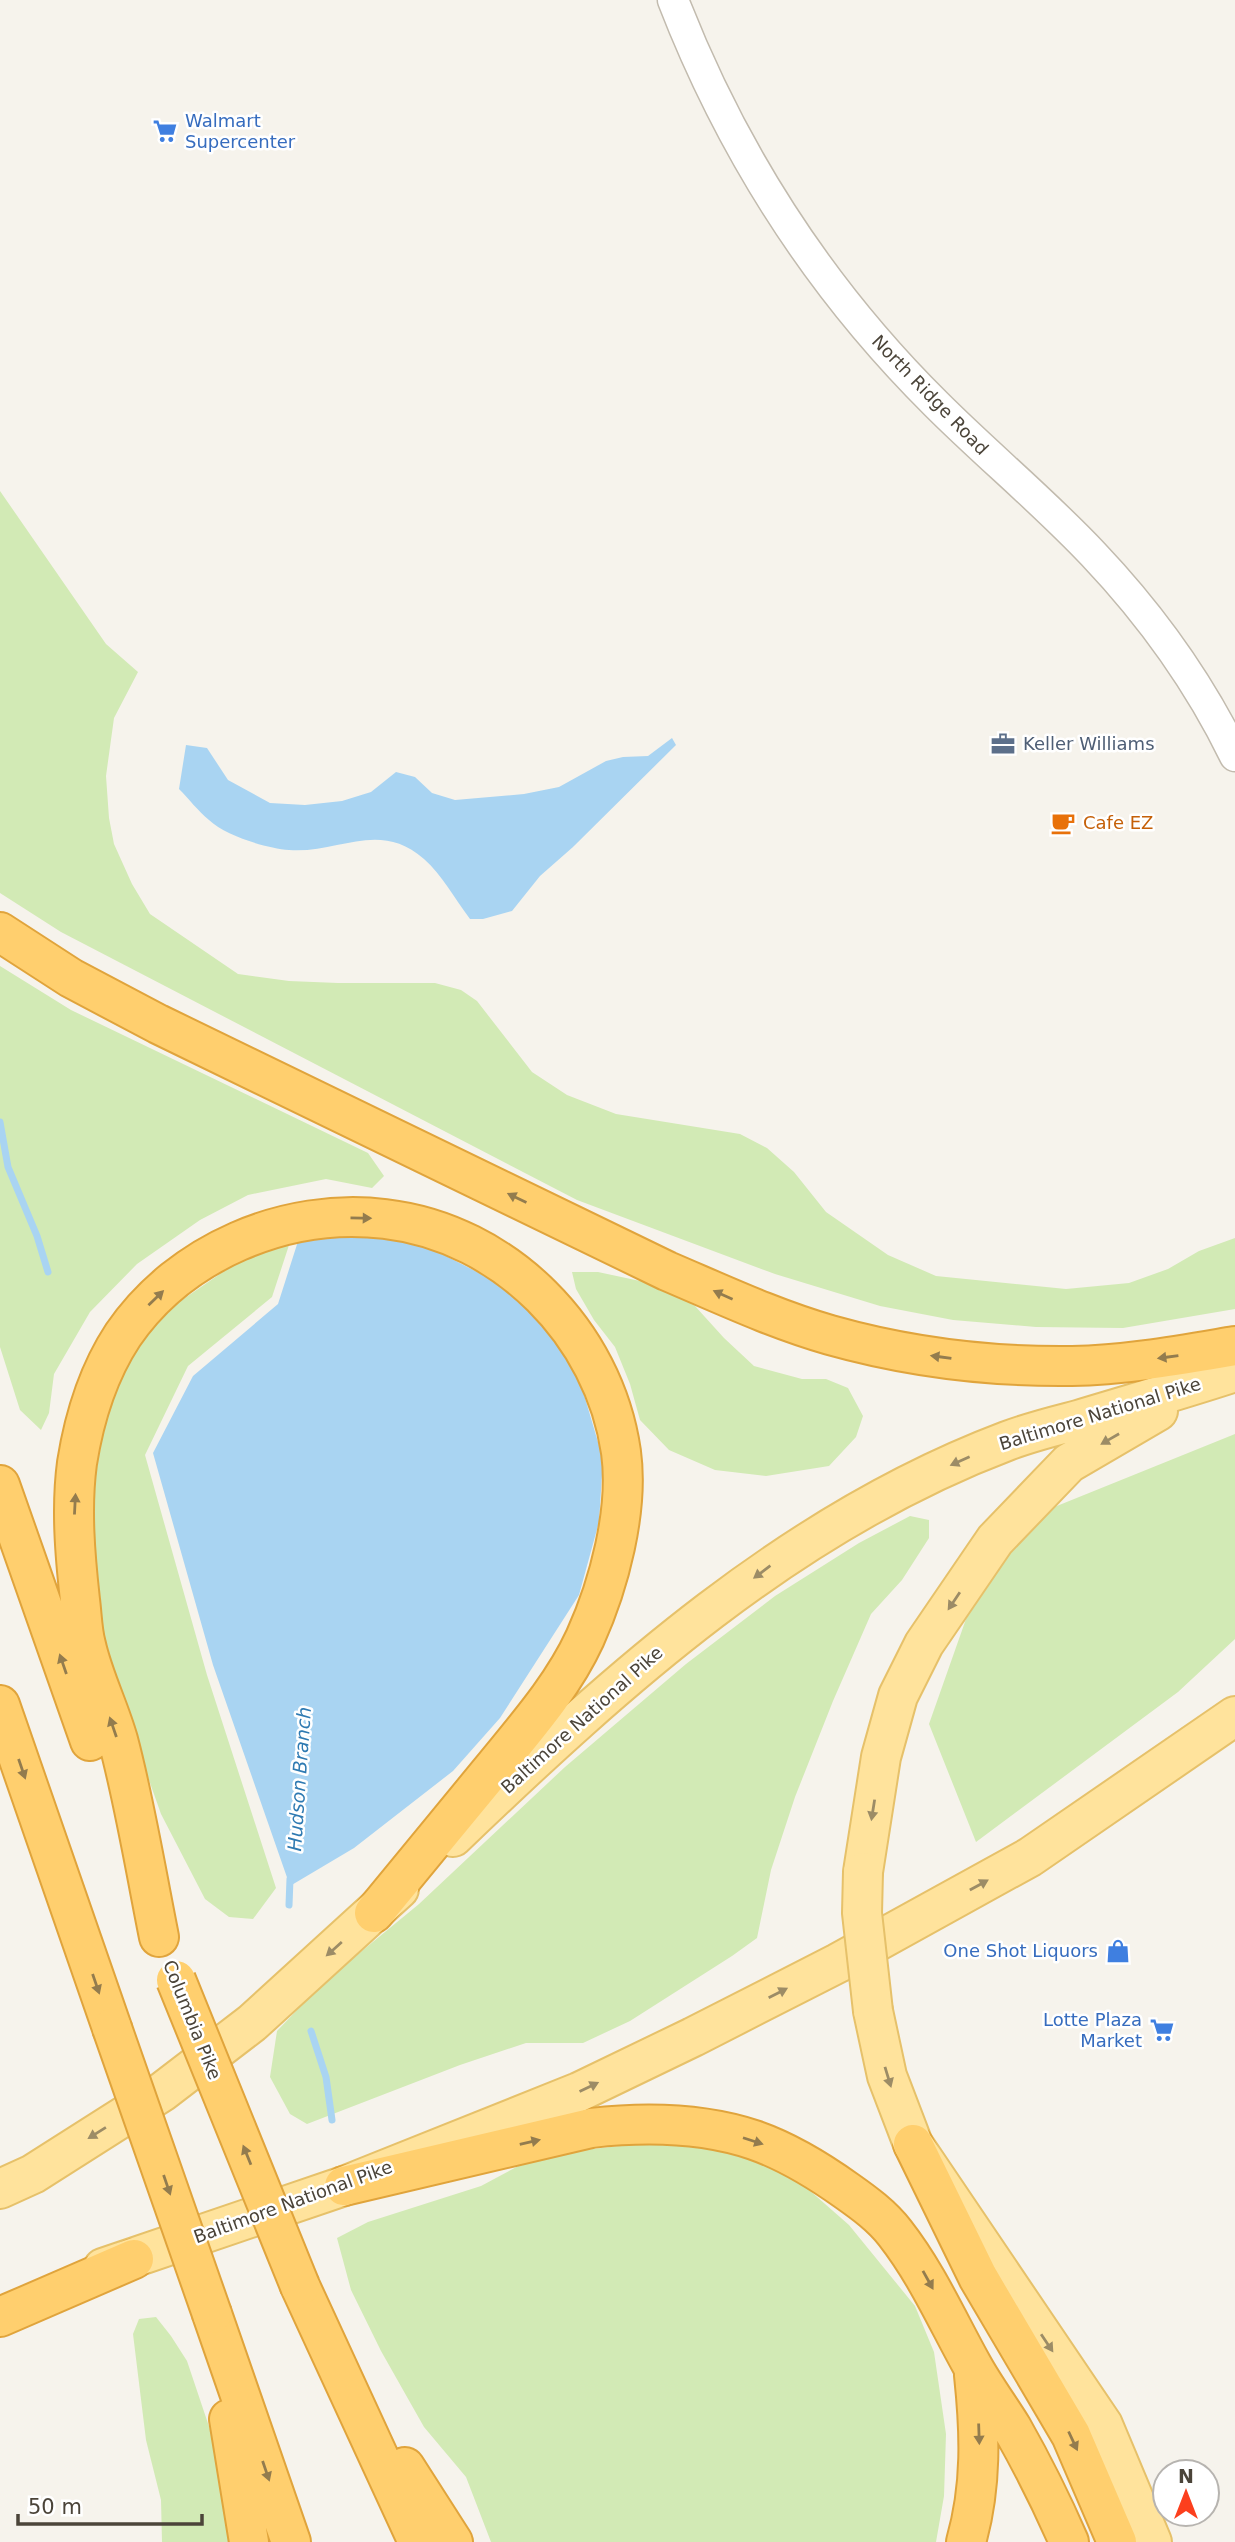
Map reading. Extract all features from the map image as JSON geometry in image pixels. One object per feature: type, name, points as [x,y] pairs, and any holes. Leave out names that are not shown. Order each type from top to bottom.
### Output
[{"type":"highway","points":[[0,932],[71,978],[158,1024],[667,1271],[753,1309],[831,1335],[908,1352],[982,1363],[1060,1365],[1165,1358],[1235,1346]]},
{"type":"highway","points":[[159,1937],[118,1741],[85,1644],[74,1519],[77,1465],[89,1410],[102,1375],[123,1336],[150,1303],[183,1272],[233,1243],[278,1226],[332,1217],[387,1219],[436,1231],[478,1248],[520,1275],[559,1314],[590,1356],[609,1404],[621,1452],[622,1497],[616,1541],[584,1639],[556,1690],[374,1913]]},
{"type":"highway","name":"Columbia Pike","points":[[0,1485],[176,1980],[300,2286],[418,2542]]},
{"type":"highway","points":[[0,1705],[291,2542]]},
{"type":"highway","points":[[344,2186],[591,2128],[625,2124],[666,2125],[755,2140],[826,2176],[863,2202],[893,2230],[923,2271],[972,2366],[1012,2429],[1052,2503],[1069,2542]]},
{"type":"highway","points":[[913,2144],[978,2277],[1071,2435],[1117,2542]]},
{"type":"highway","points":[[0,2317],[134,2259]]},
{"type":"highway","points":[[212,2314],[249,2542]]},
{"type":"highway","points":[[327,2346],[453,2542]]},
{"type":"highway","points":[[966,2542],[978,2488],[979,2450],[972,2366]]},
{"type":"main road","points":[[1152,2542],[1103,2425],[913,2144],[887,2076],[873,2011],[862,1913],[863,1872],[881,1757],[898,1696],[924,1644],[995,1540],[1069,1463],[1223,1376]]},
{"type":"main road","name":"Baltimore National Pike","points":[[0,2189],[33,2174],[162,2092],[252,2023],[374,1913],[545,1749],[638,1667],[775,1563],[842,1520],[922,1478],[1008,1440],[1223,1376]]},
{"type":"main road","points":[[1149,1777],[1235,1698]]},
{"type":"main road","name":"Baltimore National Pike","points":[[0,2297],[134,2259],[344,2186],[579,2092],[838,1963],[1030,1857],[1235,1716]]},
{"type":"street","name":"North Ridge Road","points":[[673,0],[719,108],[761,182],[822,274],[857,319],[935,404],[1090,551],[1126,590],[1183,666],[1235,756]]},
{"type":"green space","points":[[0,491],[106,644],[138,672],[114,718],[106,776],[114,844],[132,884],[150,914],[238,974],[289,981],[435,983],[461,990],[477,1001],[532,1072],[567,1095],[616,1114],[740,1134],[767,1148],[794,1172],[826,1212],[888,1255],[936,1276],[1066,1289],[1129,1283],[1168,1269],[1199,1251],[1235,1238],[1235,1309],[1123,1328],[1036,1327],[953,1320],[880,1306],[775,1274],[577,1200],[61,932],[0,893]]},
{"type":"green space","points":[[0,966],[71,1010],[368,1153],[384,1176],[372,1188],[326,1179],[248,1195],[200,1220],[137,1264],[90,1312],[54,1374],[49,1413],[41,1430],[20,1410],[0,1347]]},
{"type":"green space","points":[[291,1239],[272,1297],[188,1366],[145,1455],[207,1675],[276,1888],[253,1919],[229,1917],[205,1899],[161,1814],[108,1664],[95,1564],[95,1459],[124,1364],[163,1313],[236,1263]]},
{"type":"green space","points":[[572,1272],[598,1272],[654,1284],[695,1306],[754,1366],[802,1379],[826,1379],[848,1388],[863,1416],[856,1437],[829,1466],[766,1476],[715,1470],[669,1450],[640,1420],[630,1384],[615,1347],[594,1320],[576,1289]]},
{"type":"green space","points":[[1235,1434],[1235,1639],[1178,1692],[976,1842],[929,1724],[966,1619],[1037,1514]]},
{"type":"green space","points":[[910,1516],[929,1520],[929,1538],[902,1580],[871,1614],[833,1701],[795,1797],[771,1870],[757,1938],[630,2021],[583,2043],[526,2043],[460,2065],[307,2124],[290,2114],[270,2077],[277,2031],[323,1983],[419,1904],[565,1767],[686,1664],[775,1596],[859,1543]]},
{"type":"green space","points":[[665,2141],[701,2144],[755,2157],[800,2182],[849,2225],[915,2306],[934,2352],[946,2434],[944,2496],[936,2542],[491,2542],[466,2477],[424,2427],[381,2351],[351,2290],[337,2238],[368,2222],[481,2186],[522,2164],[565,2152]]},
{"type":"green space","points":[[156,2317],[187,2361],[227,2480],[236,2542],[162,2542],[161,2500],[146,2440],[133,2334],[139,2319]]},
{"type":"water","points":[[672,738],[676,745],[540,876],[512,911],[483,919],[470,919],[437,872],[407,847],[391,841],[374,840],[307,850],[269,847],[216,826],[179,789],[186,745],[207,748],[228,780],[270,803],[305,805],[342,801],[371,792],[396,772],[415,777],[432,793],[455,800],[524,794],[559,787],[606,761],[648,756]]},
{"type":"water","points":[[401,1233],[528,1298],[575,1364],[603,1459],[599,1522],[579,1595],[500,1718],[453,1771],[354,1848],[290,1886],[213,1665],[153,1453],[193,1376],[278,1304],[300,1235]]},
{"type":"waterway","name":"Hudson Branch","points":[[0,1122],[8,1167],[37,1236],[48,1272]]},
{"type":"waterway","name":"Hudson Branch","points":[[289,1905],[290,1879]]},
{"type":"waterway","name":"Hudson Branch","points":[[311,2031],[326,2077],[332,2120]]},
{"type":"place","name":"Walmart Supercenter","points":[[165,131]]},
{"type":"place","name":"Keller Williams","points":[[1003,744]]},
{"type":"place","name":"Cafe EZ","points":[[1063,823]]},
{"type":"place","name":"One Shot Liquors","points":[[1118,1951]]},
{"type":"place","name":"Lotte Plaza Market","points":[[1162,2030]]}]
